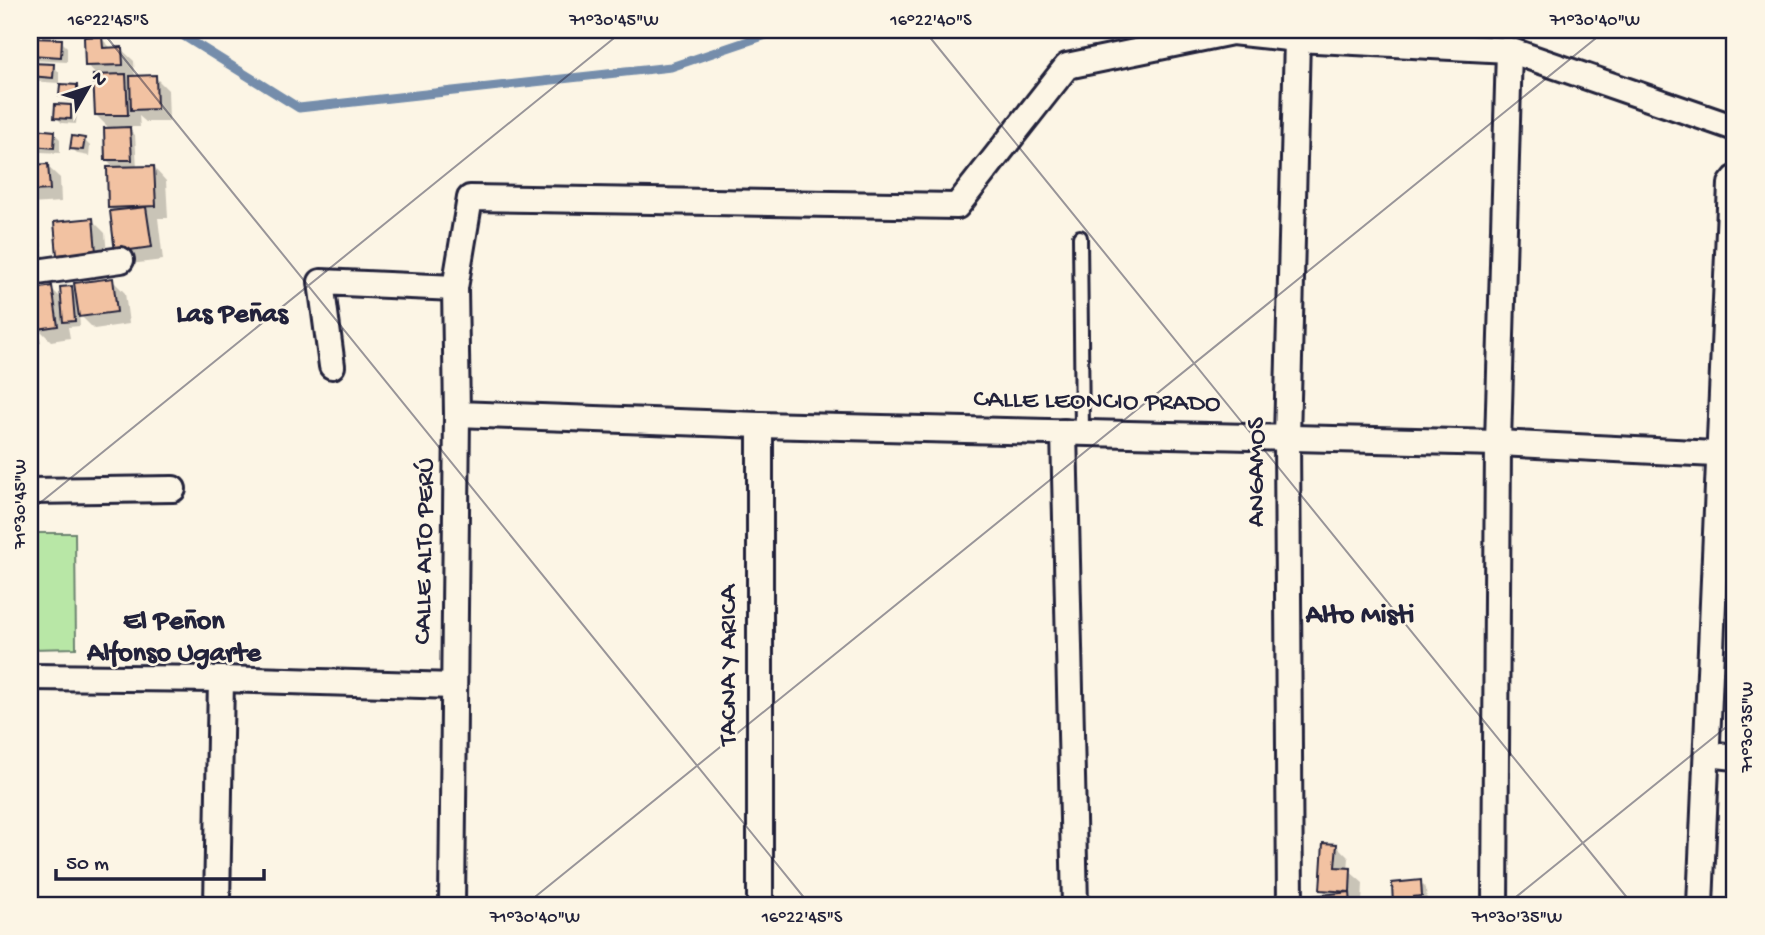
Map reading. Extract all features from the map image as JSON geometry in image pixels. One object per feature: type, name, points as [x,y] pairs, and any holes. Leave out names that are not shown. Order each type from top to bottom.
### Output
[{"type":"street","name":"CALLE ALTO PERÚ","points":[[452,905],[457,414],[455,288],[470,198],[957,206],[1067,66],[1232,32],[1297,39]]},
{"type":"street","points":[[1297,39],[1509,51],[1735,128]]},
{"type":"street","name":"ANGAMOS","points":[[1290,905],[1287,438],[1297,39]]},
{"type":"street","points":[[1495,905],[1498,443],[1509,51]]},
{"type":"street","points":[[1700,905],[1727,454],[1731,184],[1735,179]]},
{"type":"street","points":[[30,273],[121,260]]},
{"type":"street","points":[[332,366],[321,282],[455,288]]},
{"type":"street","name":"CALLE LEONCIO PRADO","points":[[457,414],[760,425],[1498,443],[1727,454]]},
{"type":"street","name":"TACNA Y ARICA","points":[[760,425],[760,905]]},
{"type":"street","points":[[1072,432],[1074,905]]},
{"type":"street","points":[[30,491],[173,489]]},
{"type":"street","points":[[30,677],[454,686]]},
{"type":"street","points":[[217,905],[221,679]]},
{"type":"street","points":[[1708,754],[1735,757]]},
{"type":"lane","points":[[1072,432],[1080,237]]},
{"type":"green space","points":[[30,533],[75,533],[76,648],[30,649]]},
{"type":"building","points":[[102,36],[103,48],[122,47],[123,65],[85,66],[84,37]]},
{"type":"building","points":[[30,38],[62,39],[61,57],[30,55]]},
{"type":"building","points":[[30,63],[54,64],[53,78],[30,76]]},
{"type":"building","points":[[126,74],[128,115],[95,115],[93,75]]},
{"type":"building","points":[[156,75],[157,109],[131,110],[130,76]]},
{"type":"building","points":[[60,84],[77,85],[77,97],[59,96]]},
{"type":"building","points":[[55,104],[71,105],[71,119],[54,118]]},
{"type":"building","points":[[130,127],[132,160],[105,160],[104,128]]},
{"type":"building","points":[[34,129],[55,131],[54,148],[33,146]]},
{"type":"building","points":[[72,136],[85,138],[83,150],[70,149]]},
{"type":"building","points":[[48,164],[50,190],[30,191],[30,165]]},
{"type":"building","points":[[154,166],[156,206],[108,208],[107,167]]},
{"type":"building","points":[[146,207],[152,247],[115,252],[110,211]]},
{"type":"building","points":[[93,218],[96,252],[57,255],[54,222]]},
{"type":"building","points":[[34,219],[40,263],[30,264],[30,220]]},
{"type":"building","points":[[113,278],[117,312],[79,317],[74,283]]},
{"type":"building","points":[[52,286],[58,326],[37,329],[31,290]]},
{"type":"building","points":[[72,286],[75,321],[63,322],[60,287]]},
{"type":"building","points":[[1323,843],[1337,844],[1335,867],[1351,868],[1350,892],[1320,890]]},
{"type":"building","points":[[1421,880],[1422,896],[1413,897],[1414,905],[1393,905],[1392,883]]},
{"type":"building","points":[[1350,892],[1351,905],[1314,905],[1313,896]]},
{"type":"waterway","points":[[174,30],[299,108],[671,67],[781,30]]},
{"type":"waterway","points":[[1708,30],[1735,39]]},
{"type":"district","name":"Las Peñas","points":[[232,315]]},
{"type":"district","name":"Alto Misti","points":[[1360,616]]},
{"type":"district","name":"El Peñon Alfonso Ugarte","points":[[174,638]]}]
